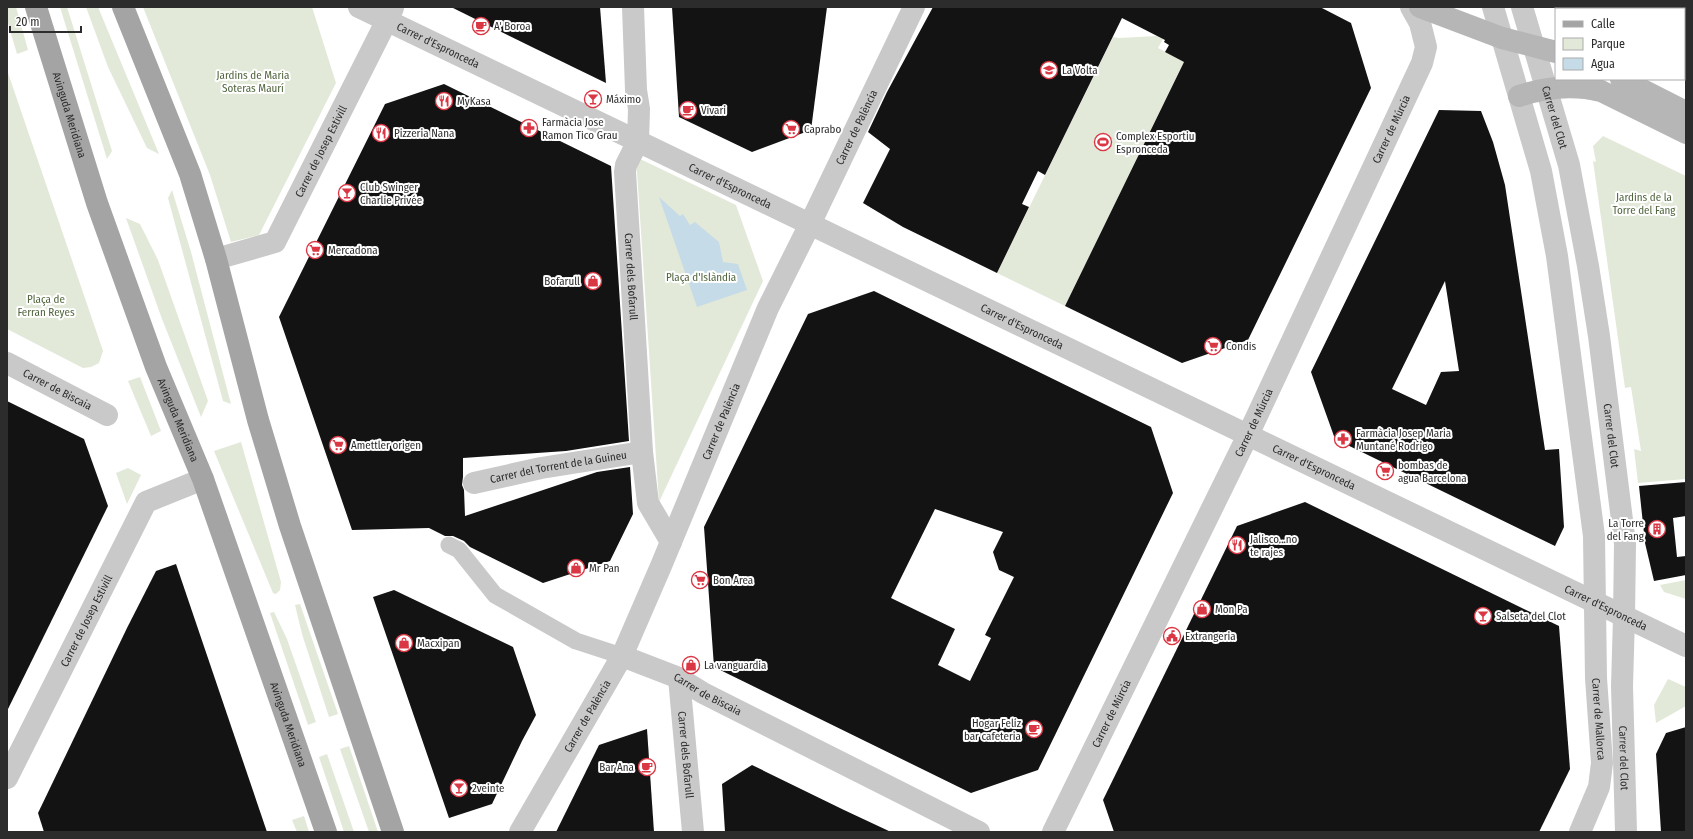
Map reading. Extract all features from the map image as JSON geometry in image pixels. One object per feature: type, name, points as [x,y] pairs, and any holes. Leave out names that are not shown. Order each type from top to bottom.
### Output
[{"type":"main road","name":"Avinguda Meridiana","points":[[36,7],[97,203],[138,317],[194,482],[326,832]]},
{"type":"main road","points":[[122,7],[190,174],[216,259],[258,420],[290,526],[394,832]]},
{"type":"main road","points":[[1420,7],[1502,38],[1555,52]]},
{"type":"main road","points":[[1623,80],[1686,112]]},
{"type":"main road","points":[[1519,96],[1546,88],[1590,88],[1601,91],[1686,133]]},
{"type":"street","name":"Carrer d'Espronceda","points":[[359,7],[391,14],[638,141],[1594,602],[1624,618],[1686,646]]},
{"type":"street","name":"Carrer dels Bofarull","points":[[633,7],[636,90],[640,109],[638,141],[626,165],[625,172],[642,452],[648,503],[671,542]]},
{"type":"street","name":"Carrer de Palència","points":[[520,832],[622,656],[768,308],[914,7]]},
{"type":"street","name":"Carrer de Múrcia","points":[[1053,832],[1248,435],[1422,64],[1426,47],[1420,23],[1411,7]]},
{"type":"street","points":[[1493,7],[1541,171],[1558,256],[1594,536],[1594,602]]},
{"type":"street","name":"Carrer del Clot","points":[[1522,7],[1569,165],[1576,196],[1599,336],[1625,544],[1622,686],[1626,832]]},
{"type":"street","name":"Carrer de Josep Estivill","points":[[216,259],[275,242],[391,14]]},
{"type":"street","name":"Carrer de Biscaia","points":[[7,364],[107,415]]},
{"type":"street","name":"Carrer del Torrent de la Guineu","points":[[474,483],[541,468],[642,452]]},
{"type":"street","name":"Carrer de Josep Estivill","points":[[7,778],[146,502],[194,482]]},
{"type":"street","name":"Carrer de Biscaia","points":[[449,545],[459,550],[495,595],[576,640],[679,678],[703,694],[979,832]]},
{"type":"street","name":"Carrer de Mallorca","points":[[1580,832],[1599,787],[1602,763],[1596,678],[1594,602]]},
{"type":"street","name":"Carrer dels Bofarull","points":[[679,678],[693,832]]},
{"type":"green space","points":[[7,7],[16,7],[28,50],[17,54],[7,20]]},
{"type":"green space","points":[[60,7],[67,7],[112,151],[107,159]]},
{"type":"green space","points":[[86,7],[98,7],[159,154],[147,148],[108,67]]},
{"type":"green space","name":"Jardins de Maria Soteras Maurí","points":[[143,7],[312,7],[336,83],[259,235],[231,242],[210,175]]},
{"type":"green space","name":"Complex Esportiu Espronceda","points":[[1157,36],[1163,39],[1158,48],[1184,62],[1065,306],[997,273],[1113,37]]},
{"type":"green space","name":"Plaça de Ferran Reyes","points":[[7,70],[103,351],[99,363],[91,367],[83,368],[7,329]]},
{"type":"green space","name":"Jardins de la Torre del Fang","points":[[1603,136],[1686,176],[1686,479],[1638,483],[1634,449],[1641,451],[1631,387],[1625,388],[1593,161],[1596,162],[1593,146]]},
{"type":"green space","name":"Plaça d'Islàndia","points":[[636,157],[736,205],[763,281],[659,502]]},
{"type":"green space","points":[[172,190],[191,252],[231,404],[223,401],[168,198]]},
{"type":"green space","points":[[126,218],[140,224],[158,260],[208,401],[201,417],[162,319]]},
{"type":"green space","points":[[140,377],[161,431],[151,436],[128,381]]},
{"type":"green space","points":[[241,442],[281,582],[280,590],[276,594],[273,593],[214,451]]},
{"type":"green space","points":[[128,468],[141,475],[127,504],[116,473]]},
{"type":"green space","points":[[1686,580],[1686,599],[1664,592],[1660,585]]},
{"type":"green space","points":[[300,604],[338,714],[329,717],[302,634],[295,605]]},
{"type":"green space","points":[[274,612],[287,639],[316,722],[308,725],[270,613]]},
{"type":"green space","points":[[1668,679],[1686,687],[1686,706],[1656,723],[1654,705]]},
{"type":"green space","points":[[349,746],[378,832],[369,832],[340,749]]},
{"type":"green space","points":[[327,754],[354,832],[344,832],[319,757]]},
{"type":"green space","points":[[304,816],[309,832],[297,832],[292,820]]},
{"type":"water","points":[[659,197],[680,216],[683,214],[690,225],[695,222],[719,242],[723,262],[738,264],[747,290],[697,307]]},
{"type":"building","points":[[451,7],[600,7],[606,83],[534,48]]},
{"type":"building","points":[[672,7],[827,7],[811,130],[752,152],[679,117]]},
{"type":"building","points":[[933,7],[1320,7],[1351,23],[1371,88],[1248,340],[1182,363],[1065,306],[1184,62],[1165,52],[1169,45],[1164,42],[1165,40],[1122,18],[1045,175],[1038,171],[1022,204],[1029,207],[997,273],[903,227],[863,203],[890,149],[868,132],[887,92]]},
{"type":"building","points":[[444,84],[611,166],[629,441],[566,451],[463,458],[462,485],[464,490],[465,516],[597,472],[630,467],[633,514],[610,561],[543,583],[470,547],[464,541],[453,536],[445,536],[429,528],[352,530],[279,317],[385,104]]},
{"type":"building","points":[[1439,110],[1481,111],[1493,142],[1505,185],[1545,450],[1559,449],[1564,527],[1555,546],[1335,439],[1311,372]],"holes":[[[1445,281],[1459,371],[1441,372],[1426,405],[1392,389]]]},
{"type":"building","points":[[874,291],[1151,427],[1173,493],[1038,770],[971,793],[714,667],[704,527],[808,314]],"holes":[[[935,509],[1003,532],[993,552],[999,570],[1014,577],[985,635],[991,638],[970,681],[938,665],[955,629],[891,598]]]},
{"type":"building","points":[[7,401],[84,439],[108,506],[7,711]]},
{"type":"building","name":"La Torre del Fang","points":[[1686,482],[1686,516],[1673,518],[1677,557],[1686,556],[1686,575],[1654,581],[1645,543],[1639,486]]},
{"type":"building","points":[[1305,502],[1559,626],[1570,769],[1539,832],[1114,832],[1103,800],[1237,526]]},
{"type":"building","points":[[176,564],[267,832],[44,832],[38,813],[127,628],[156,571]]},
{"type":"building","points":[[394,590],[513,647],[536,715],[492,804],[449,818],[373,597]]},
{"type":"building","points":[[1686,727],[1686,832],[1661,832],[1656,754],[1666,733]]},
{"type":"building","points":[[647,729],[654,832],[556,832],[599,745]]},
{"type":"building","points":[[752,765],[891,832],[725,832],[722,784]]},
{"type":"place","name":"A' Boroa","points":[[481,26]]},
{"type":"place","name":"La Volta","points":[[1049,70]]},
{"type":"place","name":"Máximo","points":[[593,99]]},
{"type":"place","name":"MyKasa","points":[[444,101]]},
{"type":"place","name":"Vivari","points":[[688,110]]},
{"type":"place","name":"Farmàcia Jose Ramon Tico Grau","points":[[529,128]]},
{"type":"place","name":"Caprabo","points":[[791,129]]},
{"type":"place","name":"Pizzeria Nana","points":[[381,133]]},
{"type":"place","name":"Complex Esportiu Espronceda","points":[[1103,142]]},
{"type":"place","name":"Club Swinger Charlie Privée","points":[[347,193]]},
{"type":"place","name":"Mercadona","points":[[315,250]]},
{"type":"place","name":"Bofarull","points":[[593,281]]},
{"type":"place","name":"Condis","points":[[1213,346]]},
{"type":"place","name":"Farmàcia Josep Maria Muntané Rodrigo","points":[[1343,439]]},
{"type":"place","name":"Amettler origen","points":[[338,445]]},
{"type":"place","name":"bombas de agua Barcelona","points":[[1385,471]]},
{"type":"place","name":"La Torre del Fang","points":[[1657,529]]},
{"type":"place","name":"Jalisco...no te rajes","points":[[1237,545]]},
{"type":"place","name":"Mr Pan","points":[[576,568]]},
{"type":"place","name":"Bon Area","points":[[700,580]]},
{"type":"place","name":"Mon Pa","points":[[1202,609]]},
{"type":"place","name":"Salseta del Clot","points":[[1483,616]]},
{"type":"place","name":"Extrangeria","points":[[1172,636]]},
{"type":"place","name":"Macxipan","points":[[404,643]]},
{"type":"place","name":"La vanguardia","points":[[691,665]]},
{"type":"place","name":"Hogar Feliz bar cafeteria","points":[[1034,729]]},
{"type":"place","name":"Bar Ana","points":[[647,767]]},
{"type":"place","name":"2veinte","points":[[459,788]]}]
